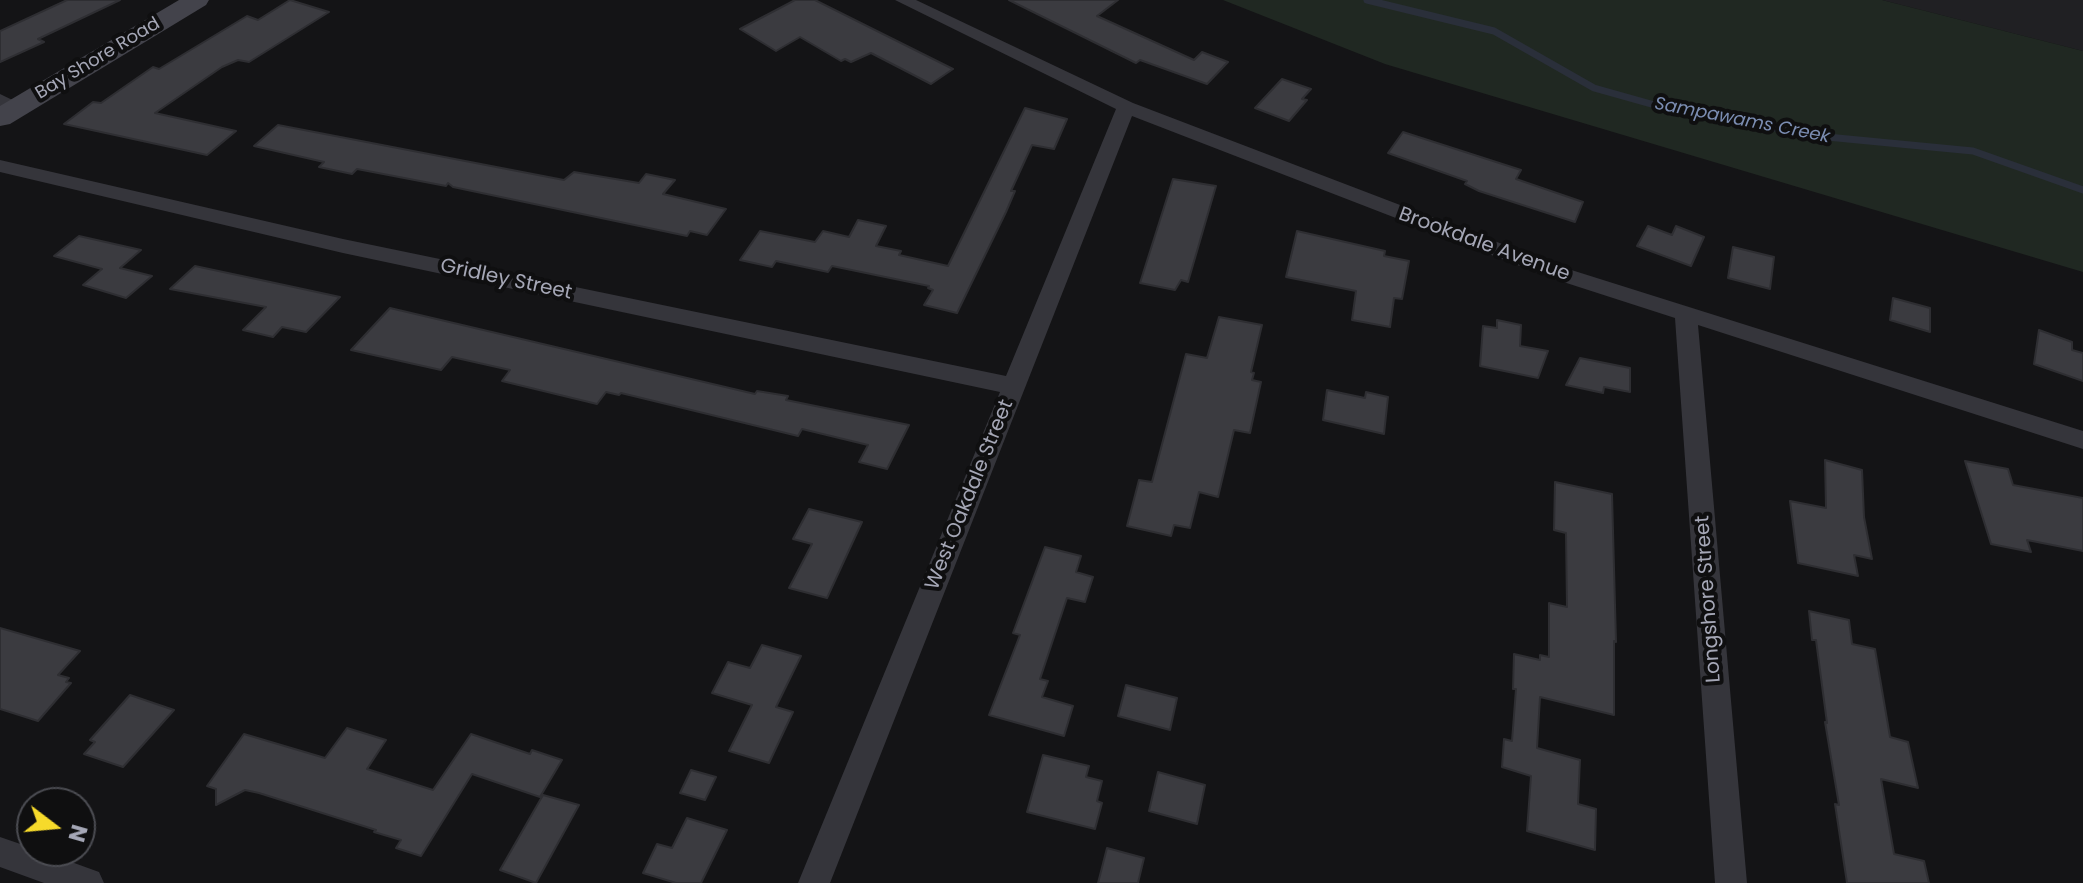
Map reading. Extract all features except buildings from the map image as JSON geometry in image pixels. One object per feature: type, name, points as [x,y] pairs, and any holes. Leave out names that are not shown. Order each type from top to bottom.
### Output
[{"type":"main road","name":"Bay Shore Road","points":[[6,108],[197,0]]},
{"type":"street","name":"Brookdale Avenue","points":[[903,0],[1126,107],[1558,273],[2083,440]]},
{"type":"street","name":"West Oakdale Street","points":[[814,883],[1126,107]]},
{"type":"street","name":"Gridley Street","points":[[0,166],[343,246],[1014,386]]},
{"type":"street","name":"Longshore Street","points":[[1686,316],[1731,883]]},
{"type":"street","points":[[0,852],[88,883]]},
{"type":"shaded area","points":[[1223,0],[1882,0],[2083,51],[2083,272],[1385,64]]},
{"type":"shaded area","points":[[1882,0],[2083,0],[2083,51]]},
{"type":"waterway","name":"Sampawams Creek","points":[[1367,0],[1494,31],[1594,88],[1676,111],[1827,137],[1973,151],[2083,190]]}]
